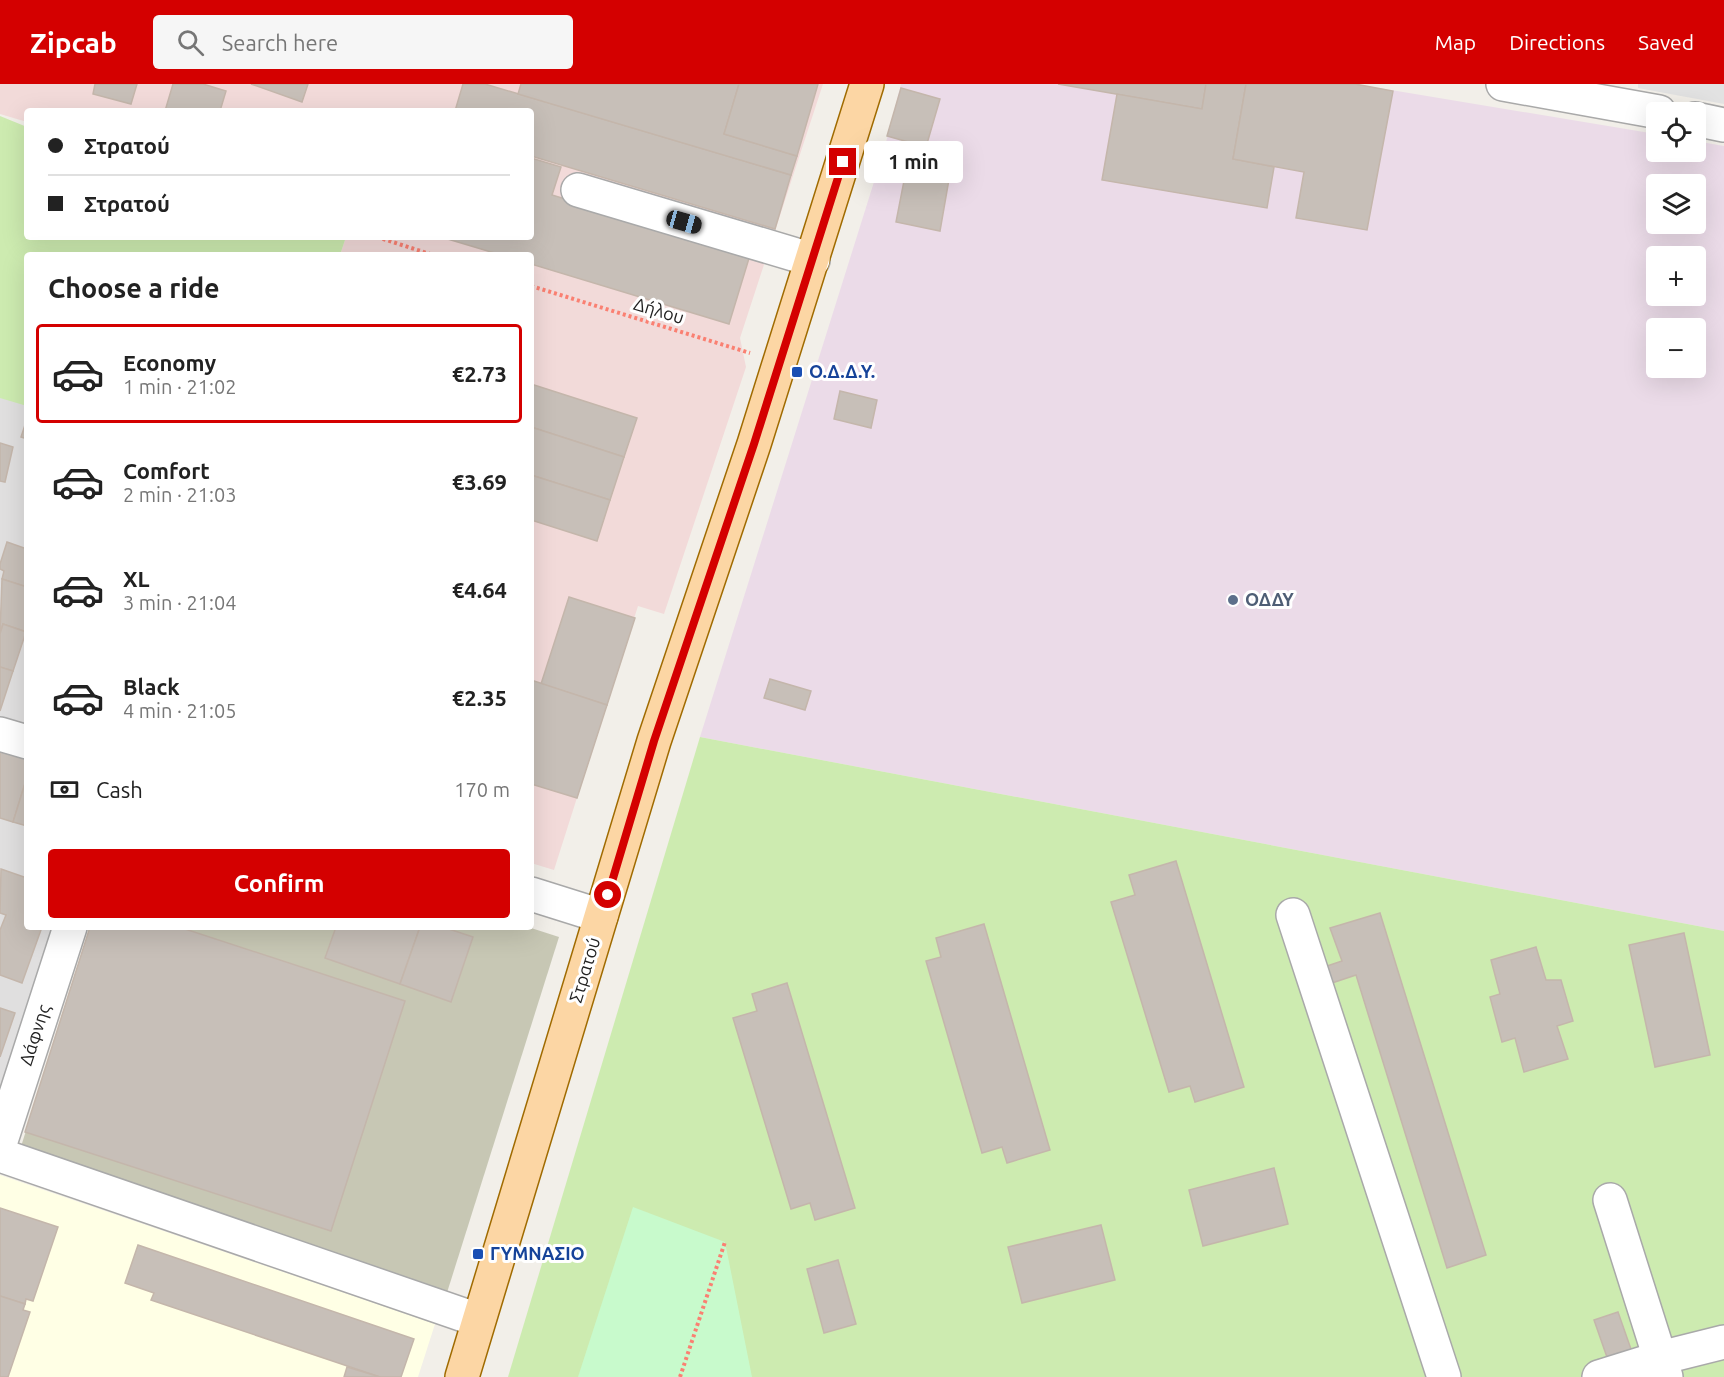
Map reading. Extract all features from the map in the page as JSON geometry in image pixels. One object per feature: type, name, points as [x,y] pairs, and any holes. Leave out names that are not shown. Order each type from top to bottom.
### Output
[{"type":"main road","name":"Στρατού","points":[[462,1377],[654,741],[780,362],[867,84]]},
{"type":"street","points":[[1503,84],[1646,110]]},
{"type":"street","points":[[1706,121],[1724,125]]},
{"type":"street","points":[[578,190],[813,260]]},
{"type":"street","points":[[0,734],[24,741]]},
{"type":"street","points":[[534,895],[601,916]]},
{"type":"street","points":[[1293,915],[1444,1377]]},
{"type":"street","name":"Δάφνης","points":[[0,1144],[69,930]]},
{"type":"street","points":[[0,1155],[478,1320]]},
{"type":"street","points":[[1610,1200],[1663,1368]]},
{"type":"street","points":[[1599,1377],[1663,1368],[1724,1342]]},
{"type":"path","points":[[386,240],[424,252]]},
{"type":"path","name":"Δήλου","points":[[534,287],[780,362]]},
{"type":"path","points":[[680,1377],[725,1242]]},
{"type":"shaded area","points":[[0,84],[823,84],[740,338],[746,367],[664,614],[638,606],[554,870],[534,864],[534,252],[341,252],[345,240],[534,240],[534,108],[24,108],[24,121],[0,114]]},
{"type":"shaded area","name":"ΟΔΔΥ","points":[[901,84],[1355,84],[1646,132],[1646,162],[1706,162],[1706,143],[1724,146],[1724,931],[700,737],[884,150]]},
{"type":"shaded area","points":[[1638,84],[1724,84],[1724,104],[1638,88]]},
{"type":"shaded area","points":[[0,397],[24,404],[24,930],[67,930],[0,1143]]},
{"type":"shaded area","points":[[534,929],[559,937],[445,1299],[19,1153],[89,930]]},
{"type":"shaded area","points":[[0,1175],[435,1324],[418,1377],[0,1377]]},
{"type":"green space","points":[[0,116],[24,126],[24,240],[345,240],[341,252],[24,252],[24,405],[0,398]]},
{"type":"green space","points":[[700,737],[1724,931],[1724,1377],[508,1377]]},
{"type":"green space","points":[[633,1207],[725,1242],[752,1377],[578,1377]]},
{"type":"building","points":[[95,84],[137,84],[131,104],[93,94]]},
{"type":"building","points":[[173,84],[203,84],[226,91],[221,108],[166,108]]},
{"type":"building","points":[[251,84],[308,84],[302,102]]},
{"type":"building","points":[[463,84],[485,84],[791,175],[775,229],[534,157],[534,108],[456,108]]},
{"type":"building","points":[[521,84],[739,84],[724,134],[797,156],[791,175],[518,94]]},
{"type":"building","points":[[739,84],[818,84],[797,156],[724,134]]},
{"type":"building","points":[[1058,84],[1206,84],[1202,109]]},
{"type":"building","points":[[1206,84],[1246,84],[1233,159],[1274,167],[1267,208],[1102,180],[1117,94],[1202,109]]},
{"type":"building","points":[[1246,84],[1355,84],[1393,91],[1367,230],[1296,218],[1304,172],[1233,159]]},
{"type":"building","points":[[901,88],[940,99],[926,147],[887,136]]},
{"type":"building","points":[[909,155],[952,162],[940,231],[896,222]]},
{"type":"building","points":[[534,159],[561,167],[552,195],[750,255],[729,324],[534,265],[534,252],[491,252],[451,240],[534,240]]},
{"type":"building","points":[[534,385],[637,418],[624,457],[534,428]]},
{"type":"building","points":[[840,391],[877,400],[871,428],[834,419]]},
{"type":"building","points":[[534,428],[624,457],[610,500],[534,476]]},
{"type":"building","points":[[0,443],[13,447],[5,482],[0,481]]},
{"type":"building","points":[[534,476],[610,500],[597,541],[534,521]]},
{"type":"building","points":[[7,542],[24,548],[24,586],[2,579],[4,571],[0,569]]},
{"type":"building","points":[[2,579],[24,586],[24,631],[3,624],[0,634]]},
{"type":"building","points":[[569,597],[635,618],[607,705],[541,684]]},
{"type":"building","points":[[3,624],[24,631],[13,671],[0,667],[0,634]]},
{"type":"building","points":[[0,667],[13,671],[0,711]]},
{"type":"building","points":[[770,679],[811,691],[805,710],[764,698]]},
{"type":"building","points":[[534,681],[607,705],[577,798],[534,785]]},
{"type":"building","points":[[0,747],[24,754],[24,787],[13,822],[0,818]]},
{"type":"building","points":[[24,787],[24,825],[13,822]]},
{"type":"building","points":[[1176,861],[1244,1087],[1195,1102],[1190,1086],[1169,1092],[1111,902],[1135,895],[1129,875]]},
{"type":"building","points":[[1,869],[24,877],[24,930],[41,930],[22,983],[0,975],[0,930],[6,915],[0,913]]},
{"type":"building","points":[[1380,913],[1486,1255],[1447,1268],[1356,975],[1332,983],[1327,966],[1342,961],[1330,928]]},
{"type":"building","points":[[984,924],[1050,1150],[1007,1163],[1002,1147],[982,1153],[926,961],[941,957],[936,938]]},
{"type":"building","points":[[89,930],[188,930],[405,1001],[331,1231],[25,1132]]},
{"type":"building","points":[[335,930],[419,930],[400,984],[325,958]]},
{"type":"building","points":[[419,930],[452,930],[473,937],[451,1002],[400,984]]},
{"type":"building","points":[[1684,933],[1710,1055],[1655,1067],[1629,945]]},
{"type":"building","points":[[1536,947],[1546,980],[1561,980],[1573,1021],[1557,1026],[1568,1059],[1524,1072],[1515,1038],[1502,1042],[1490,997],[1500,994],[1491,960]]},
{"type":"building","points":[[787,983],[855,1208],[815,1220],[810,1203],[791,1209],[733,1018],[757,1011],[752,994]]},
{"type":"building","points":[[0,1008],[15,1013],[0,1057]]},
{"type":"building","points":[[1274,1168],[1288,1224],[1203,1246],[1189,1190]]},
{"type":"building","points":[[0,1208],[58,1227],[33,1301],[26,1299],[25,1304],[0,1296]]},
{"type":"building","points":[[1101,1225],[1115,1280],[1022,1303],[1008,1247]]},
{"type":"building","points":[[138,1245],[414,1339],[401,1377],[380,1377],[151,1300],[154,1293],[125,1283]]},
{"type":"building","points":[[838,1260],[856,1324],[824,1333],[807,1269]]},
{"type":"building","points":[[0,1296],[25,1304],[23,1310],[30,1312],[8,1377],[0,1377]]},
{"type":"building","points":[[1618,1312],[1632,1352],[1608,1360],[1594,1320]]},
{"type":"building","points":[[347,1367],[380,1377],[344,1377]]},
{"type":"place","name":"Ο.Δ.Δ.Υ.","points":[[797,372]]},
{"type":"place","name":"ΟΔΔΥ","points":[[1233,600]]},
{"type":"place","name":"ΓΥΜΝΑΣΙΟ","points":[[478,1254]]},
{"type":"route","points":[[608,895],[654,741],[754,444],[843,162]]}]
